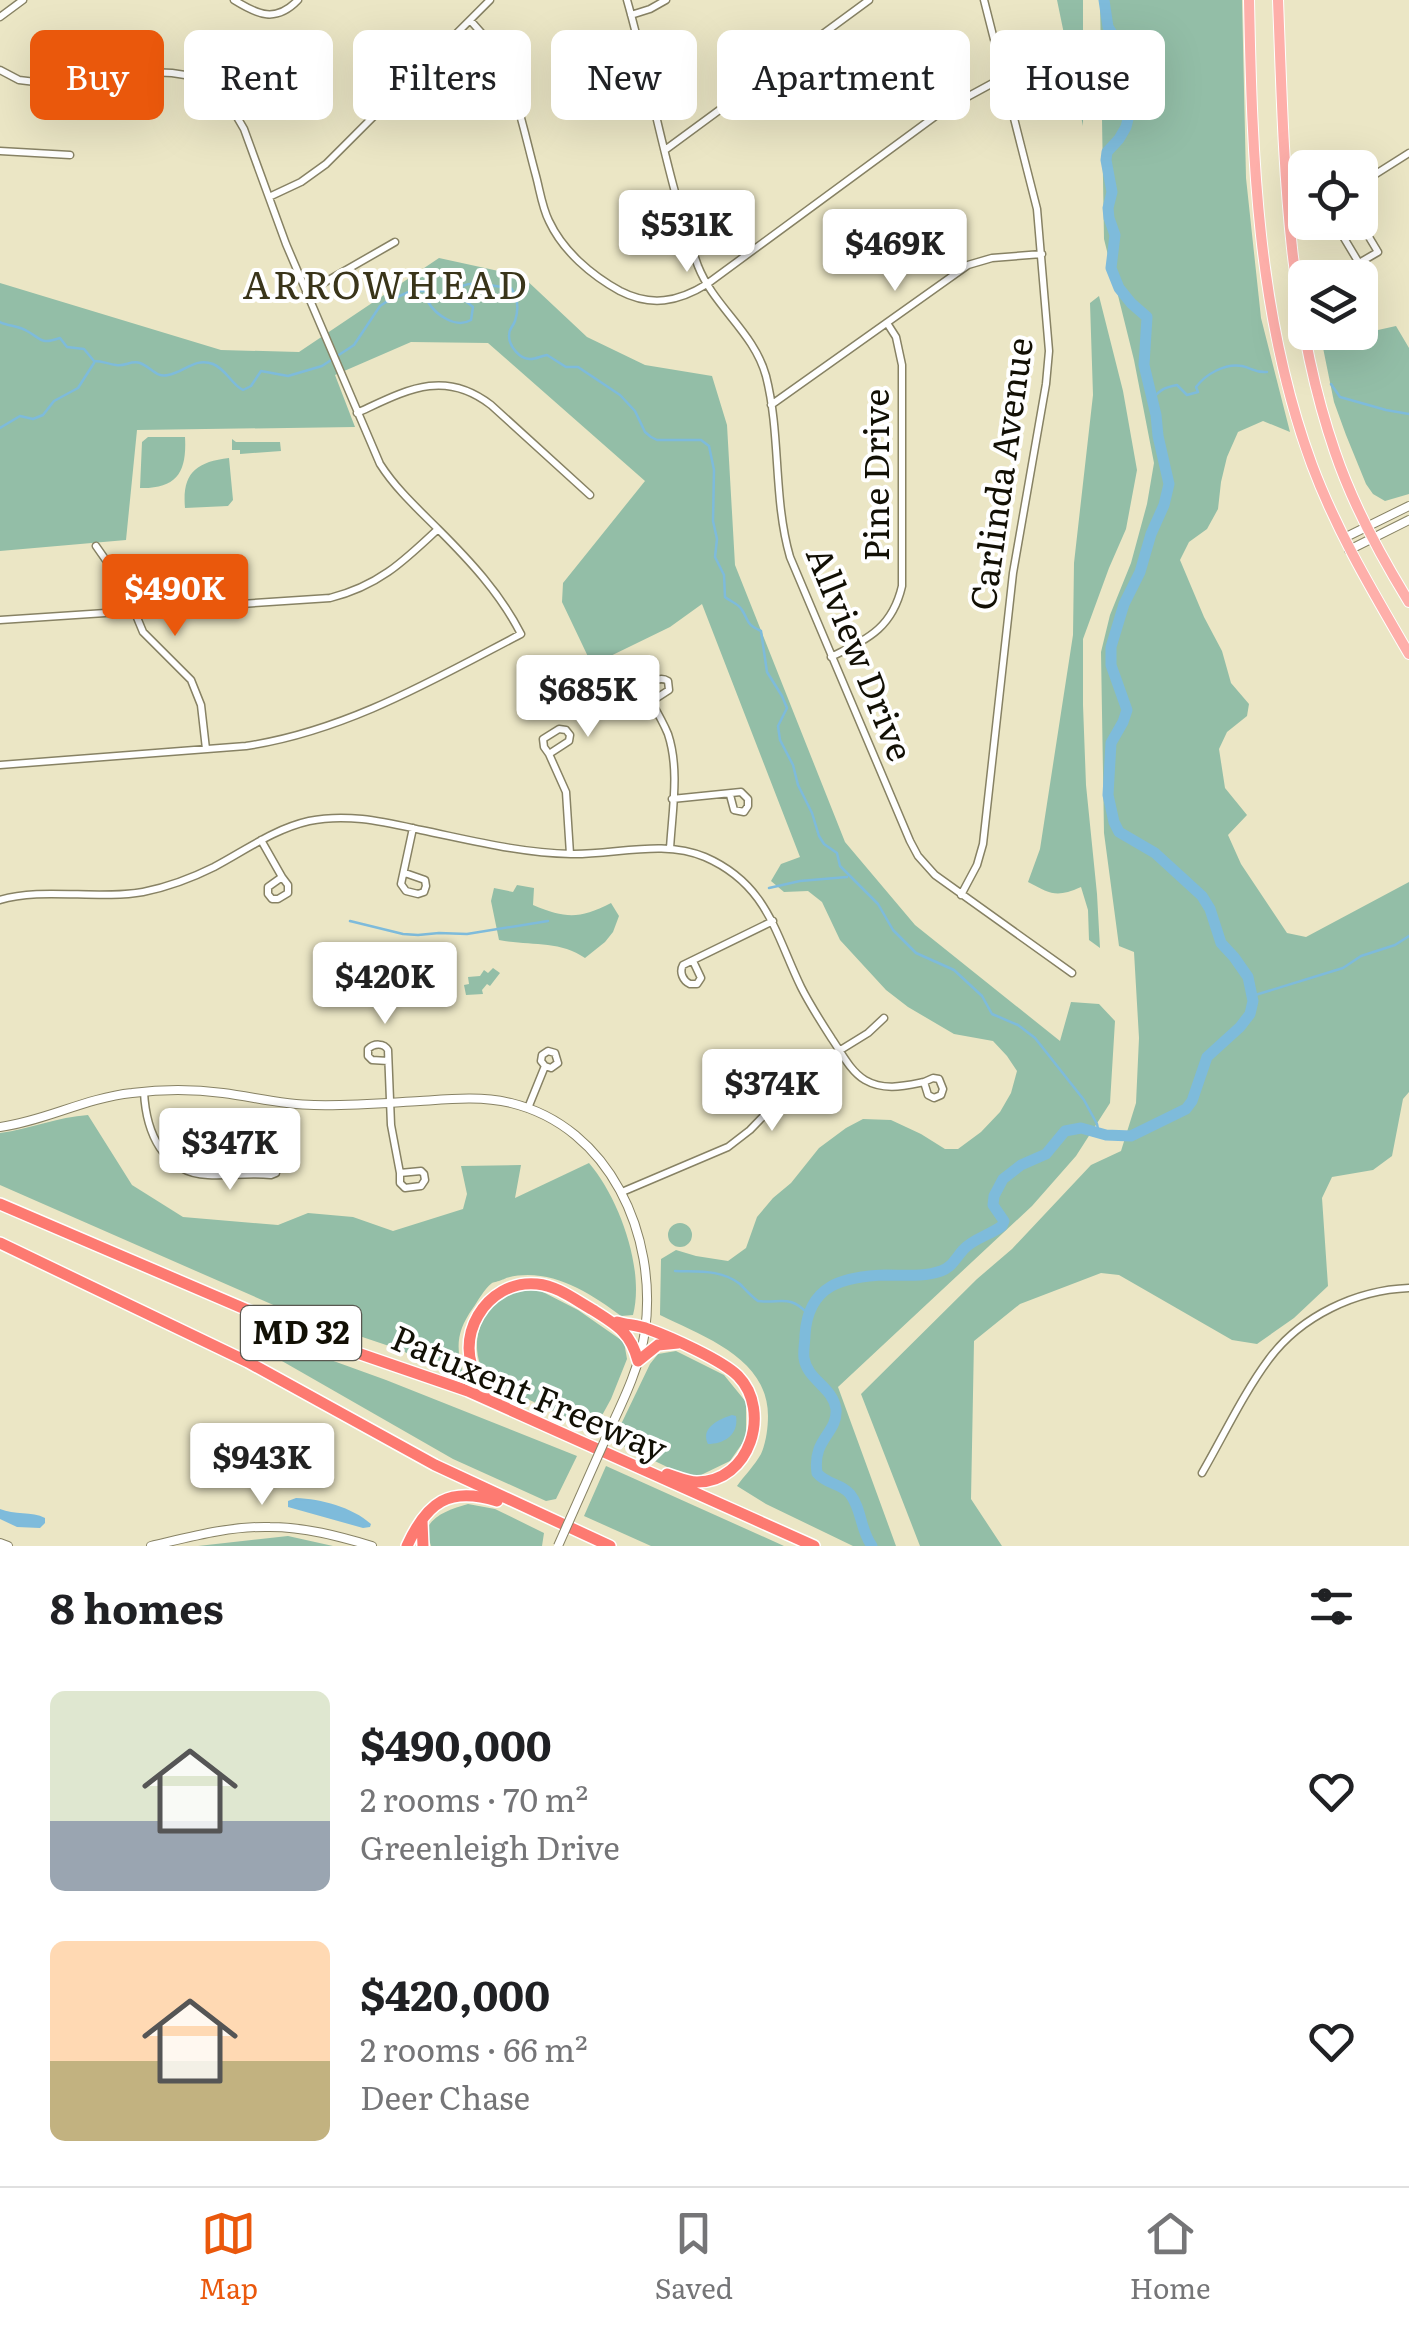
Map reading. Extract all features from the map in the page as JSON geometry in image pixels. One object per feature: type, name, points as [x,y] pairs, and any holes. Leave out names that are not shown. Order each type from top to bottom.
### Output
[{"type":"highway","name":"Patuxent Freeway","points":[[0,1203],[308,1336],[468,1392],[814,1546]]},
{"type":"highway","name":"MD 32","points":[[0,1244],[248,1362],[435,1465],[605,1544]]},
{"type":"highway","points":[[570,1437],[482,1385],[470,1356],[470,1334],[484,1305],[500,1291],[520,1284],[550,1286],[629,1336],[638,1361],[658,1345],[678,1343]]},
{"type":"highway","points":[[604,1317],[646,1328],[729,1368],[747,1388],[755,1422],[746,1452],[728,1472],[710,1480],[694,1482],[604,1452]]},
{"type":"highway","points":[[407,1546],[428,1510],[444,1500],[470,1494],[548,1518]]},
{"type":"highway","points":[[422,1518],[423,1546]]},
{"type":"main road","points":[[1250,0],[1257,184],[1272,314],[1288,388],[1317,477],[1346,544],[1409,654]]},
{"type":"main road","points":[[1278,0],[1286,184],[1300,310],[1336,454],[1366,527],[1409,602]]},
{"type":"street","points":[[0,17],[23,0]]},
{"type":"street","points":[[234,0],[257,13],[270,15],[284,12],[298,0]]},
{"type":"street","points":[[269,196],[302,182],[326,164],[490,0]]},
{"type":"street","name":"Allview Drive","points":[[627,0],[698,265],[707,284],[756,352],[766,375],[786,545],[795,572],[910,841],[926,866],[961,895],[1072,973]]},
{"type":"street","points":[[632,15],[666,0]]},
{"type":"street","points":[[665,150],[869,0]]},
{"type":"street","name":"Carlinda Avenue","points":[[984,0],[992,30]]},
{"type":"street","points":[[470,20],[504,64],[543,207],[555,233],[571,254],[610,285],[645,300],[683,298],[707,284],[945,109],[990,85]]},
{"type":"street","points":[[0,70],[31,82],[172,73],[197,80],[220,95],[238,115],[306,293],[380,464],[391,482],[490,585],[521,634],[360,715],[286,738],[246,746],[0,765]]},
{"type":"street","name":"Carlinda Avenue","points":[[961,895],[977,865],[982,844],[1013,574],[1048,367],[1042,254],[1034,192],[1015,120]]},
{"type":"street","points":[[0,151],[70,155]]},
{"type":"street","points":[[1378,173],[1409,153]]},
{"type":"street","points":[[1359,222],[1378,252],[1359,263],[1340,233],[1359,222]]},
{"type":"street","points":[[306,293],[395,242]]},
{"type":"street","points":[[772,405],[968,265],[992,258],[1042,254]]},
{"type":"street","name":"Pine Drive","points":[[831,657],[878,631],[894,610],[902,586],[902,365],[896,338],[887,323]]},
{"type":"street","points":[[357,413],[422,386],[460,388],[491,405],[590,495]]},
{"type":"street","points":[[1346,544],[1366,527],[1409,506]]},
{"type":"street","points":[[1346,544],[1372,538],[1409,520]]},
{"type":"street","points":[[0,620],[310,600],[347,594],[390,573],[438,530]]},
{"type":"street","points":[[96,546],[124,586],[142,632],[195,688],[206,749]]},
{"type":"street","points":[[652,701],[671,748],[674,773],[670,849]]},
{"type":"street","points":[[549,754],[569,741],[566,730],[558,729],[544,739],[544,747],[566,792],[570,854]]},
{"type":"street","points":[[672,799],[730,794]]},
{"type":"street","points":[[0,900],[21,895],[112,896],[150,890],[189,878],[294,825],[339,818],[366,819],[531,851],[570,854],[670,849],[699,855],[730,871],[757,896],[802,988],[854,1071],[874,1084],[893,1087],[924,1082]]},
{"type":"street","points":[[405,873],[413,828]]},
{"type":"street","points":[[260,840],[282,877]]},
{"type":"street","points":[[693,961],[772,922]]},
{"type":"street","points":[[622,1192],[728,1147],[750,1130],[808,1070],[868,1033],[884,1018]]},
{"type":"street","points":[[388,1061],[392,1136],[400,1173]]},
{"type":"street","points":[[528,1108],[545,1066]]},
{"type":"street","points":[[0,1127],[95,1099],[144,1092],[202,1091],[298,1105],[477,1098],[528,1108],[555,1121],[584,1143],[622,1192],[636,1226],[647,1298],[646,1328],[638,1361],[558,1546]]},
{"type":"street","points":[[144,1092],[153,1137],[180,1168],[200,1174],[260,1174]]},
{"type":"street","points":[[1202,1472],[1269,1360],[1297,1330],[1359,1296],[1409,1288]]},
{"type":"street","points":[[151,1546],[218,1531],[269,1526],[315,1531],[372,1546]]},
{"type":"street","points":[[0,1543],[8,1546]]},
{"type":"green space","points":[[1057,0],[1083,0],[1083,30],[1063,30]]},
{"type":"green space","points":[[1100,0],[1242,0],[1246,178],[1261,318],[1290,432],[1263,421],[1238,432],[1227,457],[1218,509],[1207,529],[1189,542],[1180,560],[1222,651],[1231,683],[1249,704],[1247,716],[1227,732],[1219,749],[1225,788],[1247,815],[1228,835],[1241,864],[1287,933],[1306,937],[1409,882],[1409,1092],[1403,1099],[1392,1156],[1373,1170],[1332,1177],[1322,1198],[1328,1286],[1294,1318],[1257,1344],[1232,1340],[1119,1275],[1101,1273],[1020,1304],[974,1341],[971,1499],[1002,1546],[920,1546],[861,1394],[1012,1249],[1091,1165],[1121,1151],[1136,1103],[1139,1038],[1134,952],[1119,946],[1104,833],[1101,652],[1110,615],[1131,563],[1154,463],[1104,239],[1102,120],[1165,120],[1165,30],[1101,30]]},
{"type":"green space","points":[[439,258],[522,276],[587,337],[645,365],[712,376],[727,425],[735,565],[845,842],[915,925],[1060,1041],[1071,1002],[1099,1004],[1115,1021],[1110,1103],[1076,1156],[1032,1206],[838,1387],[896,1546],[853,1546],[737,1486],[764,1445],[768,1416],[765,1396],[757,1379],[730,1352],[660,1315],[661,1259],[676,1250],[728,1261],[746,1248],[757,1217],[819,1148],[863,1119],[891,1120],[945,1149],[958,1149],[1000,1112],[1017,1071],[993,1041],[954,1034],[908,1007],[886,990],[840,940],[822,902],[808,891],[784,892],[771,881],[781,864],[800,857],[702,604],[670,627],[592,665],[562,602],[563,583],[645,481],[488,343],[411,342],[335,375],[355,427],[137,430],[126,540],[0,551],[0,283],[221,350],[299,352]]},
{"type":"green space","points":[[1099,296],[1123,391],[1137,470],[1126,529],[1083,639],[1086,785],[1100,948],[1089,940],[1088,910],[1081,887],[1054,893],[1028,882],[1040,849],[1073,635],[1074,563],[1093,395],[1090,303]]},
{"type":"green space","points":[[1396,326],[1409,348],[1409,494],[1385,501],[1366,484],[1346,435],[1334,402],[1323,350],[1378,350],[1378,330]]},
{"type":"green space","points":[[148,437],[185,437],[184,460],[171,482],[140,488],[142,442]]},
{"type":"green space","points":[[232,439],[280,442],[281,451],[240,454],[240,450],[232,450]]},
{"type":"green space","points":[[229,458],[233,500],[228,506],[185,508],[186,486],[193,472],[207,463]]},
{"type":"green space","points":[[517,885],[534,888],[533,905],[564,915],[590,912],[611,903],[619,916],[613,932],[585,958],[554,946],[499,940],[491,901],[494,888],[513,892]]},
{"type":"green space","points":[[493,968],[500,973],[482,990],[483,994],[466,995],[464,985],[469,984],[468,977],[480,976],[484,970],[488,973]]},
{"type":"green space","points":[[88,1115],[132,1185],[183,1217],[278,1225],[308,1213],[353,1217],[393,1231],[463,1209],[467,1194],[461,1166],[521,1165],[515,1198],[589,1163],[610,1195],[627,1235],[635,1277],[633,1315],[621,1316],[582,1290],[552,1278],[506,1278],[486,1288],[463,1325],[459,1348],[463,1374],[294,1314],[0,1185],[0,1133]]},
{"type":"green space","points":[[680,1223],[692,1235],[680,1247],[668,1235]]},
{"type":"green space","points":[[539,1290],[578,1310],[624,1342],[627,1359],[594,1430],[491,1382],[483,1371],[478,1334],[488,1311],[512,1292]]},
{"type":"green space","points":[[254,1335],[386,1380],[577,1456],[556,1499],[546,1501],[453,1459],[247,1341]]},
{"type":"green space","points":[[676,1351],[724,1375],[746,1402],[746,1438],[730,1461],[701,1475],[686,1476],[613,1441],[650,1364],[658,1354]]},
{"type":"green space","points":[[606,1466],[784,1546],[651,1546],[584,1516]]},
{"type":"green space","points":[[468,1504],[495,1509],[544,1533],[542,1546],[431,1546],[426,1530],[429,1524]]},
{"type":"green space","points":[[288,1536],[333,1546],[198,1546]]},
{"type":"water","points":[[736,1416],[733,1433],[725,1440],[708,1444],[709,1429]]},
{"type":"water","points":[[296,1498],[346,1509],[370,1527],[288,1507],[288,1501]]},
{"type":"water","points":[[0,1509],[40,1516],[45,1523],[40,1528],[17,1527],[0,1519]]},
{"type":"waterway","points":[[872,1546],[850,1494],[817,1473],[818,1452],[833,1425],[836,1409],[804,1358],[813,1305],[821,1294],[843,1281],[928,1274],[948,1267],[967,1246],[1002,1226],[1004,1221],[993,1205],[1003,1179],[1021,1165],[1046,1154],[1065,1131],[1081,1128],[1131,1136],[1186,1109],[1207,1057],[1240,1027],[1250,1014],[1253,1001],[1248,977],[1221,943],[1202,896],[1155,853],[1119,832],[1108,795],[1111,743],[1127,710],[1111,665],[1111,647],[1169,484],[1144,365],[1147,317],[1119,288],[1111,268],[1115,235],[1109,218],[1112,192],[1106,160],[1107,152],[1126,127],[1130,111],[1104,0]]},
{"type":"waterway","points":[[0,322],[45,341],[60,338],[67,347],[84,349],[94,361],[119,365],[137,362],[164,376],[207,362],[243,390],[251,386],[261,371],[288,376],[322,366],[354,345],[380,306],[411,291],[426,291],[436,312],[459,323],[471,320],[473,307],[463,299],[462,286],[511,288],[517,308],[509,336],[519,355],[527,359],[547,355],[566,367],[578,367],[620,395],[635,411],[645,432],[657,440],[701,440],[709,446],[714,470],[715,557],[724,575],[725,597],[739,606],[751,625],[761,631],[767,672],[787,708],[778,726],[780,740],[819,836],[837,853],[840,866],[878,904],[893,930],[916,953],[954,970],[982,996],[992,1014],[1018,1025],[1035,1038],[1084,1100],[1099,1134]]},
{"type":"waterway","points":[[0,428],[20,416],[33,419],[43,415],[54,401],[78,388],[94,363]]},
{"type":"waterway","points":[[1151,402],[1165,388],[1177,385],[1187,395],[1198,392],[1196,387],[1205,378],[1229,366],[1267,372]]},
{"type":"waterway","points":[[1331,384],[1340,397],[1409,414]]},
{"type":"waterway","points":[[769,888],[847,877]]},
{"type":"waterway","points":[[350,921],[418,935],[467,934],[548,921]]},
{"type":"waterway","points":[[1252,996],[1343,968],[1409,936]]},
{"type":"waterway","points":[[675,1271],[725,1276],[758,1301],[789,1302],[807,1313]]},
{"type":"district","name":"ARROWHEAD","points":[[386,286]]}]
